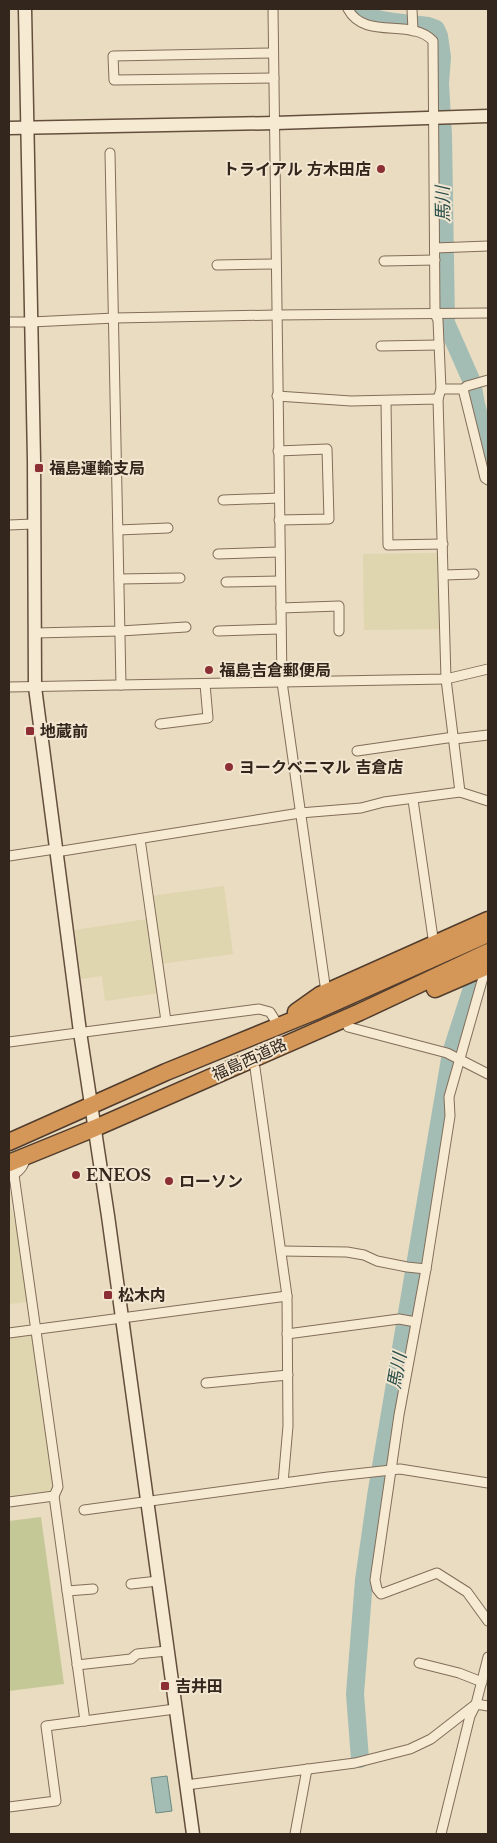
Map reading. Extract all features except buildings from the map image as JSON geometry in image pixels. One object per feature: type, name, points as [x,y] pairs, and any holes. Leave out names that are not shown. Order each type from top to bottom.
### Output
[{"type":"highway","points":[[278,1025],[326,992],[488,920]]},
{"type":"highway","name":"福島西道路","points":[[9,1142],[166,1072],[318,1010],[488,934]]},
{"type":"highway","points":[[182,1089],[199,1090],[254,1068],[270,1059],[287,1043],[316,1038],[348,1027],[487,961]]},
{"type":"highway","name":"福島西道路","points":[[10,1171],[26,1156],[95,1128],[360,1012],[487,961]]},
{"type":"street","points":[[25,9],[35,687],[80,1032],[193,1834]]},
{"type":"street","points":[[273,9],[282,682],[326,992]]},
{"type":"street","points":[[348,9],[359,22],[367,26],[413,26],[427,34],[433,41],[436,118],[437,248],[435,260],[441,389],[438,399],[446,679],[460,792]]},
{"type":"street","points":[[412,9],[413,26]]},
{"type":"street","points":[[274,53],[113,56],[114,80],[274,78]]},
{"type":"street","points":[[9,128],[274,123],[488,116]]},
{"type":"street","points":[[110,153],[115,318],[121,685]]},
{"type":"street","points":[[437,248],[488,246]]},
{"type":"street","points":[[384,261],[435,260]]},
{"type":"street","points":[[216,265],[276,264]]},
{"type":"street","points":[[9,322],[115,318],[488,313]]},
{"type":"street","points":[[381,346],[439,345]]},
{"type":"street","points":[[441,389],[465,387],[488,380]]},
{"type":"street","points":[[465,387],[485,478],[488,480]]},
{"type":"street","points":[[277,396],[351,401],[438,399]]},
{"type":"street","points":[[386,401],[388,545],[443,544]]},
{"type":"street","points":[[278,450],[326,449],[329,519],[279,520]]},
{"type":"street","points":[[223,500],[279,498]]},
{"type":"street","points":[[9,525],[33,524]]},
{"type":"street","points":[[118,530],[168,528]]},
{"type":"street","points":[[218,554],[280,552]]},
{"type":"street","points":[[444,575],[474,574]]},
{"type":"street","points":[[119,579],[180,578]]},
{"type":"street","points":[[226,582],[280,580]]},
{"type":"street","points":[[281,608],[339,606],[339,631]]},
{"type":"street","points":[[35,632],[120,631],[186,627]]},
{"type":"street","points":[[218,631],[281,629]]},
{"type":"street","points":[[9,687],[446,679],[488,669]]},
{"type":"street","points":[[160,724],[208,718],[204,684]]},
{"type":"street","points":[[357,751],[488,735]]},
{"type":"street","points":[[9,856],[140,839],[300,813],[361,808],[384,802],[413,800],[460,792],[488,801]]},
{"type":"street","points":[[413,800],[434,945]]},
{"type":"street","points":[[140,839],[166,1021]]},
{"type":"street","points":[[487,961],[454,1056],[449,1097],[450,1116],[413,1322],[389,1471],[375,1580],[377,1589],[381,1594],[437,1573],[467,1592],[488,1621]]},
{"type":"street","points":[[9,1042],[259,1009],[270,1012],[278,1025]]},
{"type":"street","points":[[348,1027],[454,1056],[488,1074]]},
{"type":"street","points":[[254,1068],[286,1296],[288,1426],[283,1482]]},
{"type":"street","points":[[10,1171],[36,1329],[58,1487],[54,1496],[85,1721]]},
{"type":"street","points":[[280,1251],[348,1252],[364,1255],[377,1261],[424,1269]]},
{"type":"street","points":[[9,1333],[286,1296]]},
{"type":"street","points":[[287,1334],[399,1319],[413,1322]]},
{"type":"street","points":[[206,1383],[288,1375]]},
{"type":"street","points":[[84,1510],[283,1482],[400,1469],[488,1483]]},
{"type":"street","points":[[9,1502],[54,1496]]},
{"type":"street","points":[[131,1584],[158,1581]]},
{"type":"street","points":[[67,1591],[93,1589]]},
{"type":"street","points":[[77,1665],[131,1659],[137,1654],[167,1651]]},
{"type":"street","points":[[441,1834],[470,1716],[476,1704],[488,1657]]},
{"type":"street","points":[[419,1664],[459,1673],[482,1682]]},
{"type":"street","points":[[186,1785],[355,1763],[410,1749],[431,1738],[476,1704],[488,1706]]},
{"type":"street","points":[[9,1807],[56,1801],[46,1726],[175,1709]]},
{"type":"street","points":[[295,1834],[307,1769]]},
{"type":"shaded area","points":[[439,553],[440,629],[364,630],[363,554]]},
{"type":"shaded area","points":[[224,886],[233,954],[160,964],[151,896]]},
{"type":"shaded area","points":[[147,919],[159,993],[105,1001],[102,976],[81,979],[75,930]]},
{"type":"shaded area","points":[[9,1203],[18,1236],[27,1302],[9,1304]]},
{"type":"shaded area","points":[[31,1334],[35,1337],[54,1484],[49,1491],[9,1496],[9,1337]]},
{"type":"green space","points":[[41,1517],[64,1684],[9,1691],[9,1521]]},
{"type":"water","points":[[167,1776],[172,1811],[156,1813],[151,1778]]},
{"type":"waterway","name":"馬川","points":[[359,9],[364,14],[381,20],[428,26],[436,29],[439,36],[442,57],[440,83],[443,135],[446,323],[472,382],[488,453]]},
{"type":"waterway","name":"馬川","points":[[360,1759],[355,1694],[364,1580],[376,1496],[451,1053],[472,988]]},
{"type":"place","name":"トライアル 方木田店","points":[[381,169]]},
{"type":"place","name":"福島運輸支局","points":[[39,468]]},
{"type":"place","name":"福島吉倉郵便局","points":[[209,670]]},
{"type":"place","name":"地蔵前","points":[[30,731]]},
{"type":"place","name":"ヨークベニマル 吉倉店","points":[[229,767]]},
{"type":"place","name":"ENEOS","points":[[76,1175]]},
{"type":"place","name":"ローソン","points":[[169,1181]]},
{"type":"place","name":"松木内","points":[[108,1295]]},
{"type":"place","name":"吉井田","points":[[165,1686]]}]
